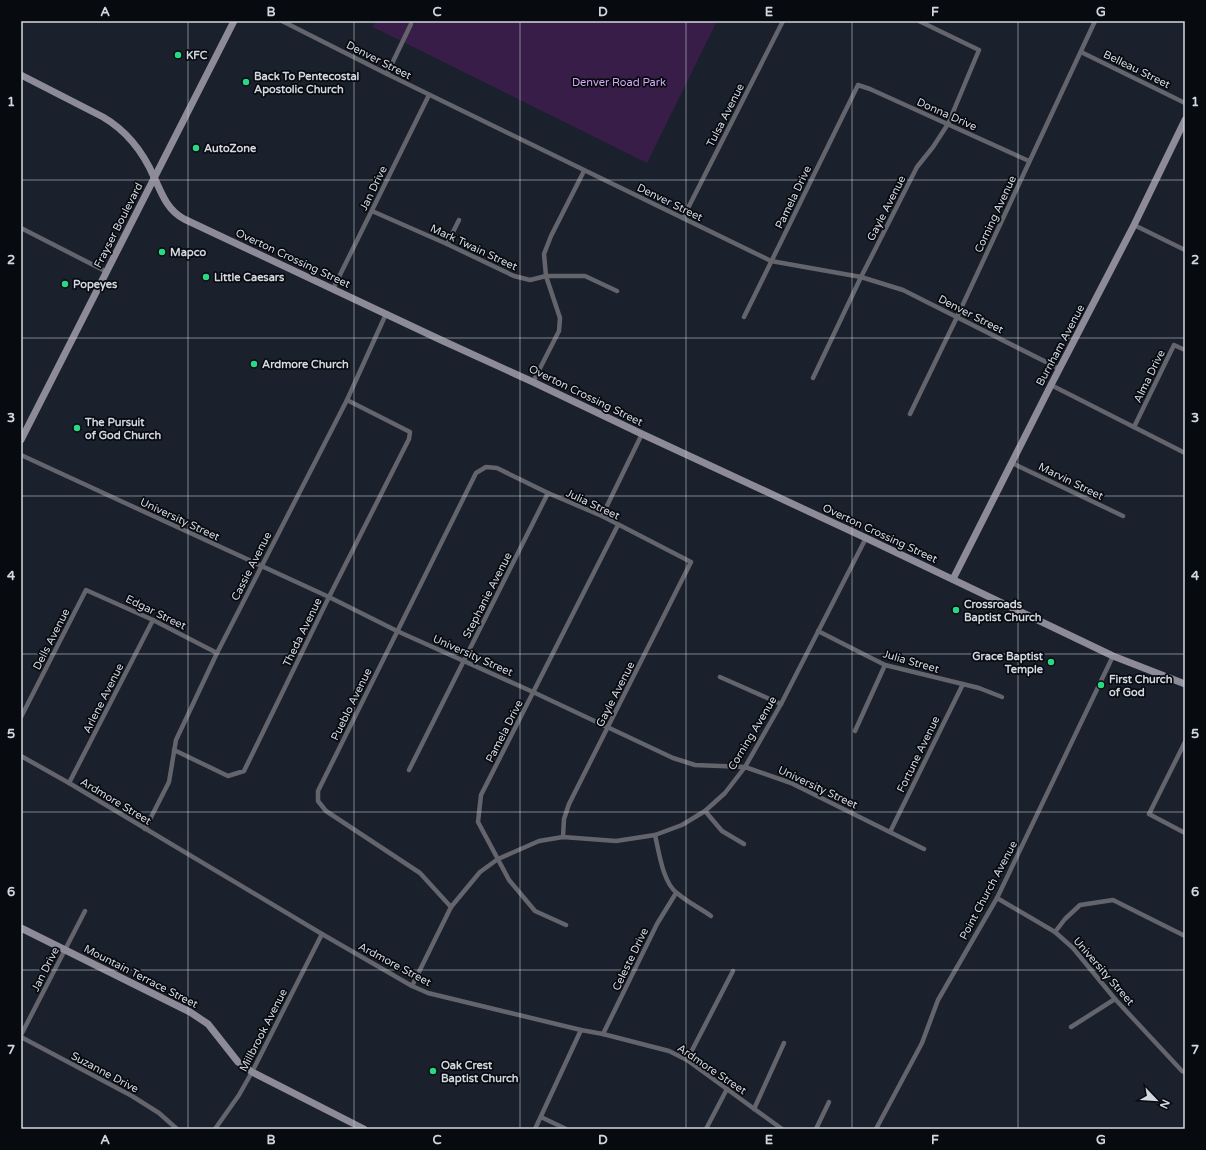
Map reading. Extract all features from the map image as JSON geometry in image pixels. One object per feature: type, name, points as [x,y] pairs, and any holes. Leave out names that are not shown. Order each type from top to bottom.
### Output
[{"type":"street","name":"Frayser Boulevard","points":[[21,440],[234,21]]},
{"type":"street","name":"Denver Street","points":[[282,21],[771,262],[861,277],[903,290],[1060,369]]},
{"type":"street","name":"Tulsa Avenue","points":[[683,218],[783,21]]},
{"type":"street","name":"Gayle Avenue","points":[[813,378],[861,277],[917,167],[933,148],[948,124],[979,50],[919,21]]},
{"type":"street","name":"Corning Avenue","points":[[910,414],[957,318],[1095,21]]},
{"type":"street","points":[[387,74],[411,24]]},
{"type":"street","name":"Belleau Street","points":[[1081,52],[1185,103]]},
{"type":"street","name":"Overton Crossing Street","points":[[21,75],[114,123],[122,130],[143,157],[154,177],[163,199],[178,216],[866,538],[1113,656],[1185,684]]},
{"type":"street","name":"Donna Drive","points":[[858,85],[870,89],[1029,161]]},
{"type":"street","name":"Pamela Drive","points":[[744,316],[858,85]]},
{"type":"street","name":"Jan Drive","points":[[333,289],[429,94]]},
{"type":"street","name":"Burnham Avenue","points":[[952,579],[1134,225],[1185,120]]},
{"type":"street","points":[[533,382],[559,331],[560,318],[546,276],[544,254],[551,236],[584,171]]},
{"type":"street","name":"Mark Twain Street","points":[[372,211],[447,244],[514,276],[530,280],[546,276],[585,276],[617,291]]},
{"type":"street","points":[[447,244],[459,220]]},
{"type":"street","points":[[1134,225],[1185,250]]},
{"type":"street","points":[[21,228],[107,272]]},
{"type":"street","name":"Cassie Avenue","points":[[145,829],[169,782],[176,740],[217,653],[347,400],[386,314]]},
{"type":"street","name":"Alma Drive","points":[[1134,427],[1174,345],[1185,350]]},
{"type":"street","points":[[1051,385],[1185,453]]},
{"type":"street","name":"Theda Avenue","points":[[174,750],[228,776],[244,771],[329,597],[409,439],[410,432],[347,400]]},
{"type":"street","points":[[602,516],[642,434]]},
{"type":"street","name":"University Street","points":[[21,456],[329,597],[397,631],[533,692],[673,758],[695,765],[745,767],[791,783],[924,849]]},
{"type":"street","name":"Marvin Street","points":[[1012,463],[1123,516]]},
{"type":"street","name":"Julia Street","points":[[486,467],[497,468],[548,493],[602,516],[691,562]]},
{"type":"street","name":"Pueblo Avenue","points":[[451,907],[420,873],[326,811],[318,801],[318,791],[476,473],[486,467]]},
{"type":"street","name":"Stephanie Avenue","points":[[409,770],[548,493]]},
{"type":"street","name":"Pamela Drive","points":[[566,925],[536,911],[509,880],[478,822],[481,795],[618,525]]},
{"type":"street","name":"Corning Avenue","points":[[412,986],[451,907],[480,872],[498,859],[540,841],[563,837],[616,841],[655,835],[682,825],[705,811],[725,793],[745,767],[780,704],[866,538]]},
{"type":"street","name":"Gayle Avenue","points":[[563,837],[564,819],[569,804],[691,562]]},
{"type":"street","name":"Edgar Street","points":[[86,590],[153,620],[217,653]]},
{"type":"street","name":"Dells Avenue","points":[[21,717],[86,590]]},
{"type":"street","name":"Arlene Avenue","points":[[69,784],[153,620]]},
{"type":"street","name":"Julia Street","points":[[818,631],[885,665],[979,688],[1002,697]]},
{"type":"street","name":"Point Church Avenue","points":[[876,1129],[922,1043],[938,1000],[997,898],[1113,656]]},
{"type":"street","points":[[855,731],[885,665]]},
{"type":"street","points":[[720,677],[780,704]]},
{"type":"street","name":"Fortune Avenue","points":[[890,832],[963,684]]},
{"type":"street","points":[[1185,742],[1149,814],[1185,833]]},
{"type":"street","name":"Ardmore Street","points":[[21,756],[412,986],[428,993],[670,1051],[687,1060],[782,1129]]},
{"type":"street","points":[[705,811],[722,831],[744,844]]},
{"type":"street","points":[[655,835],[664,871],[671,887],[676,893],[711,916]]},
{"type":"street","name":"Celeste Drive","points":[[603,1034],[657,924],[676,893]]},
{"type":"street","name":"University Street","points":[[997,898],[1054,932],[1073,948],[1115,999],[1185,1072]]},
{"type":"street","points":[[1054,932],[1065,918],[1080,904],[1114,900],[1185,936]]},
{"type":"street","name":"Jan Drive","points":[[21,1036],[85,911]]},
{"type":"street","name":"Mountain Terrace Street","points":[[21,928],[190,1012],[208,1024],[238,1062],[252,1072],[354,1127],[364,1129]]},
{"type":"street","name":"Millbrook Avenue","points":[[214,1129],[239,1095],[252,1072],[322,934]]},
{"type":"street","points":[[687,1060],[733,970]]},
{"type":"street","points":[[1071,1027],[1115,999]]},
{"type":"street","points":[[534,1129],[581,1030]]},
{"type":"street","name":"Suzanne Drive","points":[[21,1036],[132,1096],[159,1113],[177,1129]]},
{"type":"street","points":[[754,1109],[784,1043]]},
{"type":"street","points":[[706,1129],[727,1089]]},
{"type":"street","points":[[816,1129],[830,1102]]},
{"type":"street","points":[[541,1116],[566,1129]]},
{"type":"green space","name":"Denver Road Park","points":[[376,21],[717,21],[647,163],[373,27]]},
{"type":"place","name":"KFC","points":[[178,55]]},
{"type":"place","name":"Back To Pentecostal Apostolic Church","points":[[246,82]]},
{"type":"place","name":"AutoZone","points":[[196,148]]},
{"type":"place","name":"Mapco","points":[[162,252]]},
{"type":"place","name":"Little Caesars","points":[[206,277]]},
{"type":"place","name":"Popeyes","points":[[65,284]]},
{"type":"place","name":"Ardmore Church","points":[[254,364]]},
{"type":"place","name":"The Pursuit of God Church","points":[[77,428]]},
{"type":"place","name":"Crossroads Baptist Church","points":[[956,610]]},
{"type":"place","name":"Grace Baptist Temple","points":[[1051,662]]},
{"type":"place","name":"First Church of God","points":[[1101,685]]},
{"type":"place","name":"Oak Crest Baptist Church","points":[[433,1071]]}]
